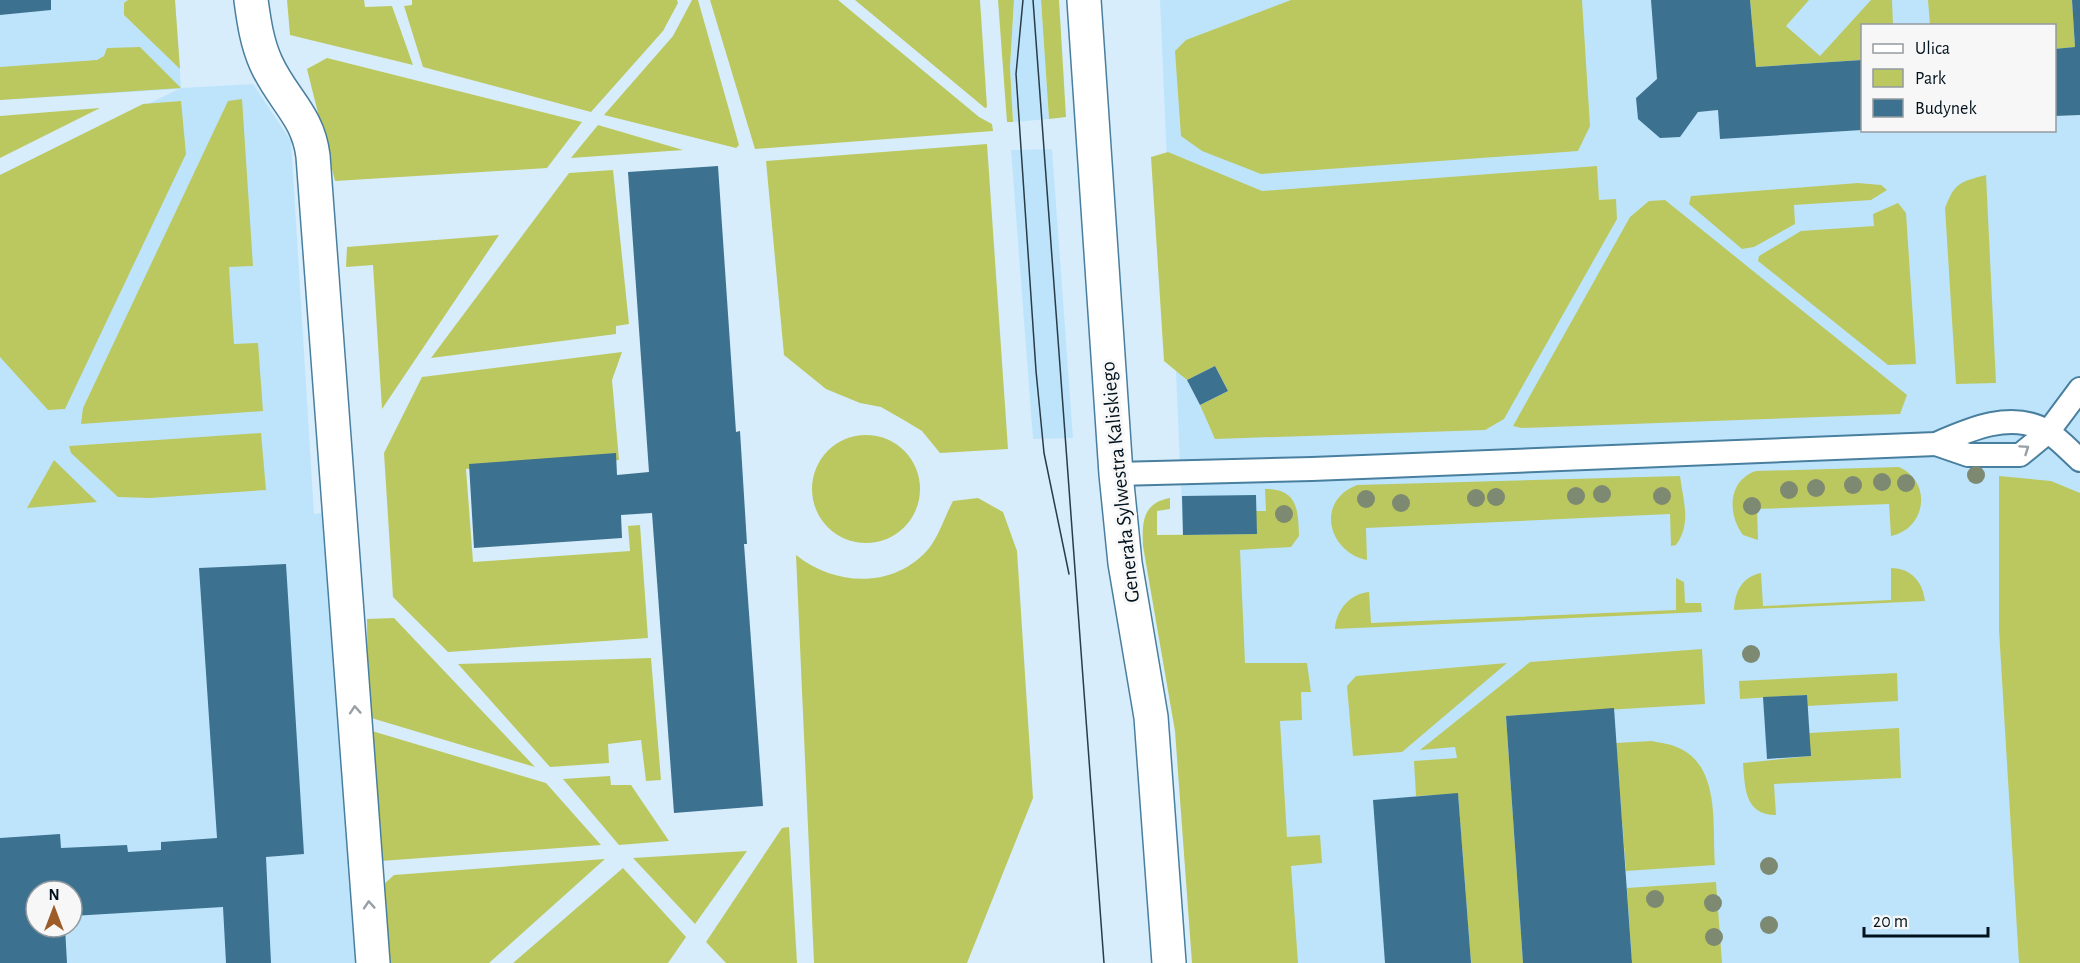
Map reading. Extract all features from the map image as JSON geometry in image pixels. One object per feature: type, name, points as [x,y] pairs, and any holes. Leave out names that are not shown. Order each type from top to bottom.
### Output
[{"type":"street","points":[[251,0],[256,34],[266,63],[278,86],[305,124],[311,138],[338,514],[345,561],[373,963]]},
{"type":"street","name":"Generała Sylwestra Kaliskiego","points":[[1084,0],[1116,474],[1125,563],[1152,717],[1169,963]]},
{"type":"lane","points":[[1116,474],[1290,470],[1936,444],[1968,455],[2020,455],[2048,432],[2080,389]]},
{"type":"lane","points":[[1936,444],[1976,426],[2024,423],[2048,432],[2080,460]]},
{"type":"shaded area","points":[[0,0],[175,0],[181,88],[253,84],[291,141],[314,514],[334,512],[367,963],[0,963],[0,175],[179,89],[0,100]]},
{"type":"shaded area","points":[[1014,0],[1041,0],[1049,119],[1013,122],[1010,67]]},
{"type":"shaded area","points":[[1160,0],[2080,0],[2080,963],[1255,963],[1223,535],[1183,535]]},
{"type":"shaded area","points":[[1052,149],[1073,438],[1033,439],[1011,150]]},
{"type":"green space","points":[[128,0],[175,0],[180,69],[124,15],[124,3]]},
{"type":"green space","points":[[287,0],[364,0],[365,7],[392,6],[413,65],[290,35]]},
{"type":"green space","points":[[412,0],[677,0],[678,3],[663,31],[591,112],[423,67],[404,6],[412,5]]},
{"type":"green space","points":[[692,0],[698,0],[739,145],[736,148],[604,115],[673,36]]},
{"type":"green space","points":[[710,0],[838,0],[979,117],[992,124],[993,131],[755,149]]},
{"type":"green space","points":[[855,0],[980,0],[987,107],[985,108]]},
{"type":"green space","points":[[998,0],[1014,0],[1010,67],[1013,122],[1007,122]]},
{"type":"green space","points":[[1041,0],[1059,0],[1066,117],[1049,119]]},
{"type":"green space","points":[[1291,0],[1582,0],[1590,126],[1578,151],[1261,174],[1202,151],[1181,136],[1175,51],[1186,40]]},
{"type":"green space","points":[[1750,0],[1809,0],[1786,26],[1820,56],[1871,0],[1892,0],[1893,24],[1861,24],[1861,60],[1756,67]]},
{"type":"green space","points":[[1928,0],[2072,0],[2075,47],[2056,49],[2056,24],[1930,24]]},
{"type":"green space","points":[[140,47],[181,88],[0,100],[0,67],[97,60],[104,56],[107,48]]},
{"type":"green space","points":[[327,58],[582,122],[547,168],[335,181],[307,69]]},
{"type":"green space","points":[[242,99],[253,266],[229,267],[234,344],[258,343],[263,411],[81,424],[83,408],[228,101]]},
{"type":"green space","points":[[181,101],[186,154],[65,409],[48,410],[0,357],[0,175],[143,104]]},
{"type":"green space","points":[[100,108],[0,158],[0,116]]},
{"type":"green space","points":[[598,125],[683,150],[571,158]]},
{"type":"green space","points":[[987,144],[1008,449],[940,453],[922,431],[881,407],[860,403],[826,389],[784,355],[766,161]]},
{"type":"green space","points":[[1168,152],[1262,191],[1597,166],[1599,200],[1616,199],[1617,219],[1504,419],[1485,430],[1215,439],[1200,405],[1228,391],[1215,366],[1187,380],[1164,361],[1151,157]]},
{"type":"green space","points":[[613,170],[629,324],[616,326],[616,334],[431,358],[569,173]]},
{"type":"green space","points":[[1986,175],[1996,383],[1956,384],[1945,208],[1952,193],[1960,184]]},
{"type":"green space","points":[[1858,183],[1881,185],[1887,190],[1871,200],[1794,205],[1795,224],[1754,247],[1742,249],[1689,204],[1691,196]]},
{"type":"green space","points":[[1665,200],[1907,395],[1900,414],[1521,428],[1513,426],[1630,217],[1649,201]]},
{"type":"green space","points":[[1898,203],[1906,213],[1916,364],[1888,365],[1758,261],[1759,256],[1801,231],[1874,226],[1873,214]]},
{"type":"green space","points":[[499,235],[382,409],[373,265],[346,267],[347,247]]},
{"type":"green space","points":[[622,352],[612,380],[619,460],[466,469],[473,562],[630,551],[628,526],[640,525],[648,638],[448,652],[393,597],[384,453],[422,377]]},
{"type":"green space","points":[[261,433],[266,490],[150,498],[118,497],[71,453],[69,446]]},
{"type":"green space","points":[[866,435],[887,439],[904,451],[916,468],[920,489],[916,510],[904,527],[887,539],[866,543],[845,539],[828,527],[816,510],[812,489],[816,468],[828,451],[845,439]]},
{"type":"green space","points":[[54,460],[97,502],[27,508]]},
{"type":"green space","points":[[1899,467],[1910,474],[1917,483],[1921,494],[1921,504],[1912,524],[1903,532],[1891,536],[1889,504],[1757,509],[1758,540],[1743,535],[1734,517],[1735,490],[1747,475],[1756,471]]},
{"type":"green space","points":[[1680,476],[1684,503],[1684,528],[1676,545],[1671,546],[1670,514],[1366,528],[1367,560],[1343,547],[1332,526],[1331,514],[1335,502],[1344,492],[1357,485]]},
{"type":"green space","points":[[1999,476],[2051,481],[2080,493],[2080,963],[2019,963],[1999,630]]},
{"type":"green space","points":[[1265,489],[1284,493],[1294,502],[1297,509],[1299,536],[1291,547],[1240,550],[1245,663],[1307,663],[1311,692],[1301,692],[1302,720],[1280,721],[1287,837],[1320,835],[1322,863],[1291,866],[1298,963],[1192,963],[1175,731],[1143,546],[1144,522],[1149,509],[1154,504],[1170,498],[1170,509],[1157,511],[1157,535],[1256,534],[1256,511],[1266,511]]},
{"type":"green space","points":[[978,498],[1003,512],[1017,551],[1033,798],[967,963],[814,963],[796,555],[812,566],[847,578],[865,579],[883,576],[916,561],[930,547],[953,501]]},
{"type":"green space","points":[[1891,568],[1904,570],[1915,577],[1922,588],[1925,601],[1734,610],[1738,591],[1744,581],[1761,573],[1763,606],[1891,600]]},
{"type":"green space","points":[[1676,578],[1684,582],[1685,603],[1701,603],[1702,612],[1335,629],[1338,616],[1345,604],[1355,596],[1369,592],[1371,623],[1676,610]]},
{"type":"green space","points":[[394,618],[535,767],[368,717],[367,619]]},
{"type":"green space","points":[[1702,649],[1705,704],[1506,716],[1523,963],[1471,963],[1458,794],[1416,796],[1414,761],[1457,758],[1455,747],[1420,750],[1530,662]]},
{"type":"green space","points":[[651,658],[661,780],[646,781],[641,740],[608,744],[609,763],[550,767],[458,664]]},
{"type":"green space","points":[[1507,663],[1402,752],[1353,756],[1347,686],[1356,676]]},
{"type":"green space","points":[[1897,673],[1898,701],[1807,706],[1806,695],[1740,699],[1739,681]]},
{"type":"green space","points":[[1899,728],[1901,778],[1774,784],[1776,815],[1765,814],[1758,810],[1748,798],[1743,763],[1810,756],[1809,733]]},
{"type":"green space","points":[[372,731],[546,783],[601,845],[381,861]]},
{"type":"green space","points":[[1652,741],[1679,748],[1692,757],[1702,769],[1712,799],[1715,865],[1626,871],[1616,743]]},
{"type":"green space","points":[[610,776],[611,785],[631,785],[669,841],[619,845],[563,779]]},
{"type":"green space","points":[[789,827],[797,963],[726,963],[706,942],[782,828]]},
{"type":"green space","points":[[747,851],[695,924],[633,858]]},
{"type":"green space","points":[[605,859],[489,963],[389,963],[383,885],[394,875]]},
{"type":"green space","points":[[623,868],[686,937],[668,963],[513,963]]},
{"type":"green space","points":[[1716,882],[1722,963],[1632,963],[1627,888]]},
{"type":"building","points":[[0,0],[51,0],[51,10],[0,15]]},
{"type":"building","points":[[1651,0],[1750,0],[1756,67],[1861,60],[1861,130],[1720,139],[1718,110],[1698,112],[1680,137],[1660,138],[1638,119],[1636,98],[1657,79]]},
{"type":"building","points":[[2072,0],[2080,0],[2080,115],[2056,116],[2056,49],[2075,47]]},
{"type":"building","points":[[718,166],[736,432],[740,431],[747,544],[744,544],[763,806],[674,813],[652,513],[621,515],[622,538],[474,548],[469,464],[616,453],[617,475],[649,472],[628,172]]},
{"type":"building","points":[[1215,366],[1228,391],[1200,405],[1187,380]]},
{"type":"building","points":[[1256,495],[1257,534],[1183,535],[1182,496]]},
{"type":"building","points":[[286,564],[304,854],[266,857],[271,963],[226,963],[223,907],[84,915],[84,879],[24,879],[24,939],[66,939],[67,963],[0,963],[0,838],[60,834],[61,848],[127,845],[128,852],[161,850],[161,842],[217,838],[199,568]]},
{"type":"building","points":[[1807,695],[1811,756],[1767,759],[1763,697]]},
{"type":"building","points":[[1614,708],[1632,963],[1523,963],[1506,716]]},
{"type":"building","points":[[1458,793],[1471,963],[1385,963],[1373,800]]},
{"type":"tram line","points":[[1023,0],[1016,74],[1036,371],[1044,453],[1069,574]]},
{"type":"tram line","points":[[1033,0],[1104,963]]}]
